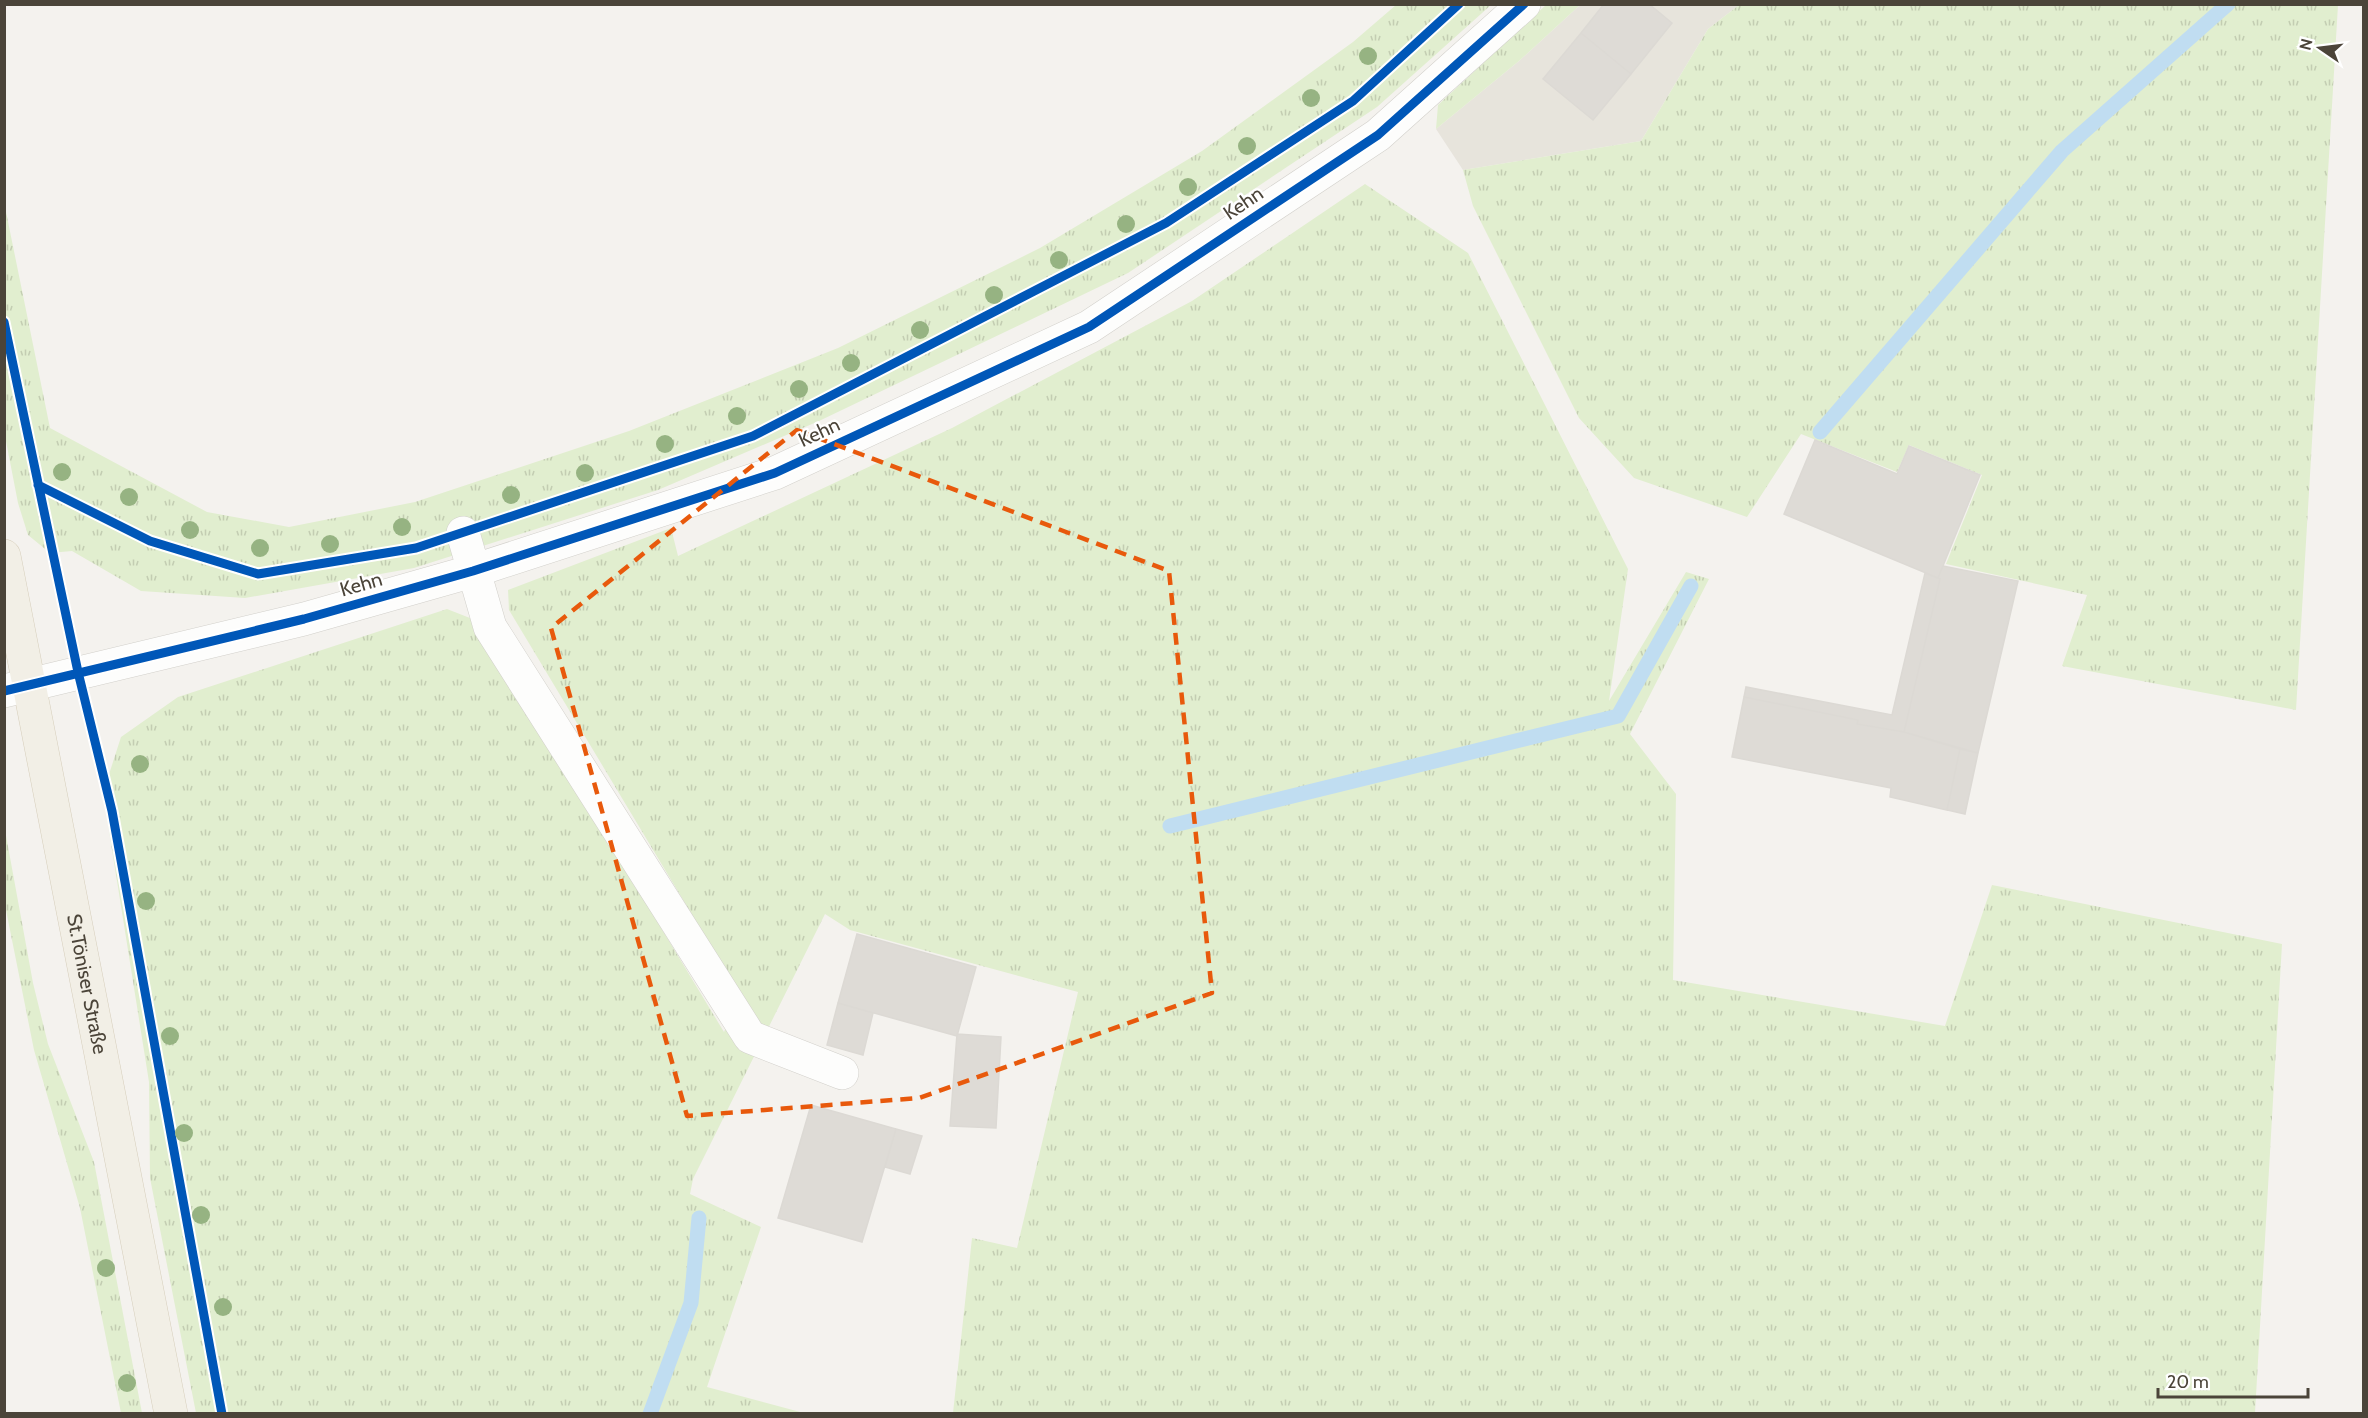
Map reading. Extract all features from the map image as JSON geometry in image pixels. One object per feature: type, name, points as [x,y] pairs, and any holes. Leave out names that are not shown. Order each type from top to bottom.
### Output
[{"type":"main road","name":"St.Töniser Straße","points":[[4,556],[17,688],[171,1413]]},
{"type":"street","name":"Kehn","points":[[17,688],[304,619],[473,571],[775,473],[1089,327],[1378,135],[1524,4]]},
{"type":"street","points":[[463,533],[490,627],[750,1037],[842,1073]]},
{"type":"highlighted area","points":[[797,430],[1169,571],[1212,993],[919,1098],[687,1116],[551,628]]},
{"type":"shaded area","points":[[1580,5],[1739,5],[1708,29],[1641,141],[1463,170],[1436,129],[1519,61]]},
{"type":"green space","points":[[1396,5],[1491,5],[1377,107],[1128,273],[819,421],[658,490],[414,568],[245,598],[141,591],[72,551],[50,553],[28,535],[18,503],[5,436],[4,202],[50,428],[207,512],[289,527],[415,502],[629,431],[838,348],[1040,248],[1202,151],[1353,42]]},
{"type":"green space","points":[[1546,5],[1580,5],[1519,61],[1436,129],[1438,105]]},
{"type":"green space","points":[[1739,5],[2338,5],[2296,710],[2062,666],[2087,595],[1946,564],[1982,475],[1909,445],[1897,472],[1801,434],[1747,517],[1634,478],[1579,418],[1473,206],[1463,170],[1641,141],[1708,29]]},
{"type":"green space","points":[[1365,184],[1468,253],[1628,569],[1609,701],[1686,572],[1709,579],[1630,734],[1676,794],[1673,980],[1945,1026],[1992,885],[2282,944],[2255,1413],[953,1413],[972,1238],[1017,1248],[1078,992],[850,930],[825,914],[693,1179],[690,1194],[761,1227],[707,1387],[804,1413],[196,1413],[150,1178],[149,1082],[103,793],[121,737],[178,697],[447,609],[475,620],[724,1032],[742,998],[509,610],[508,590],[671,528],[678,556],[952,428],[1192,301]]},
{"type":"green space","points":[[5,830],[33,983],[48,1044],[94,1162],[142,1413],[121,1413],[80,1208],[34,1050],[5,905]]},
{"type":"building","points":[[1604,4],[1649,4],[1672,23],[1631,74],[1581,33]]},
{"type":"building","points":[[1581,33],[1631,74],[1593,120],[1543,79]]},
{"type":"building","points":[[1815,440],[1897,474],[1909,446],[1980,475],[1938,578],[1784,514]]},
{"type":"building","points":[[1943,566],[2018,581],[1978,753],[1904,732],[1940,579],[1938,578]]},
{"type":"building","points":[[1925,573],[1940,579],[1904,732],[1857,724],[1858,720],[1744,697],[1746,687],[1892,715]]},
{"type":"building","points":[[1744,697],[1858,720],[1857,724],[1904,732],[1960,749],[1947,810],[1890,797],[1891,788],[1732,757]]},
{"type":"building","points":[[1960,749],[1978,753],[1965,814],[1947,810]]},
{"type":"building","points":[[857,934],[976,967],[957,1036],[838,1003]]},
{"type":"building","points":[[838,1003],[873,1013],[863,1055],[827,1045]]},
{"type":"building","points":[[957,1034],[1001,1037],[996,1128],[950,1126]]},
{"type":"building","points":[[811,1105],[896,1129],[862,1242],[778,1218]]},
{"type":"building","points":[[896,1129],[922,1136],[910,1174],[885,1167]]},
{"type":"waterway","points":[[1820,432],[2062,151],[2228,4]]},
{"type":"waterway","points":[[1170,826],[1618,716],[1691,586]]},
{"type":"waterway","points":[[650,1414],[691,1303],[699,1218]]},
{"type":"cycle path","points":[[38,485],[150,541],[258,574],[416,548],[753,436],[1166,223],[1353,101],[1459,4]]},
{"type":"cycle path","points":[[4,691],[304,619],[473,571],[775,473],[1089,327],[1378,135],[1524,4]]},
{"type":"cycle path","points":[[4,322],[78,672],[112,811],[222,1414]]}]
